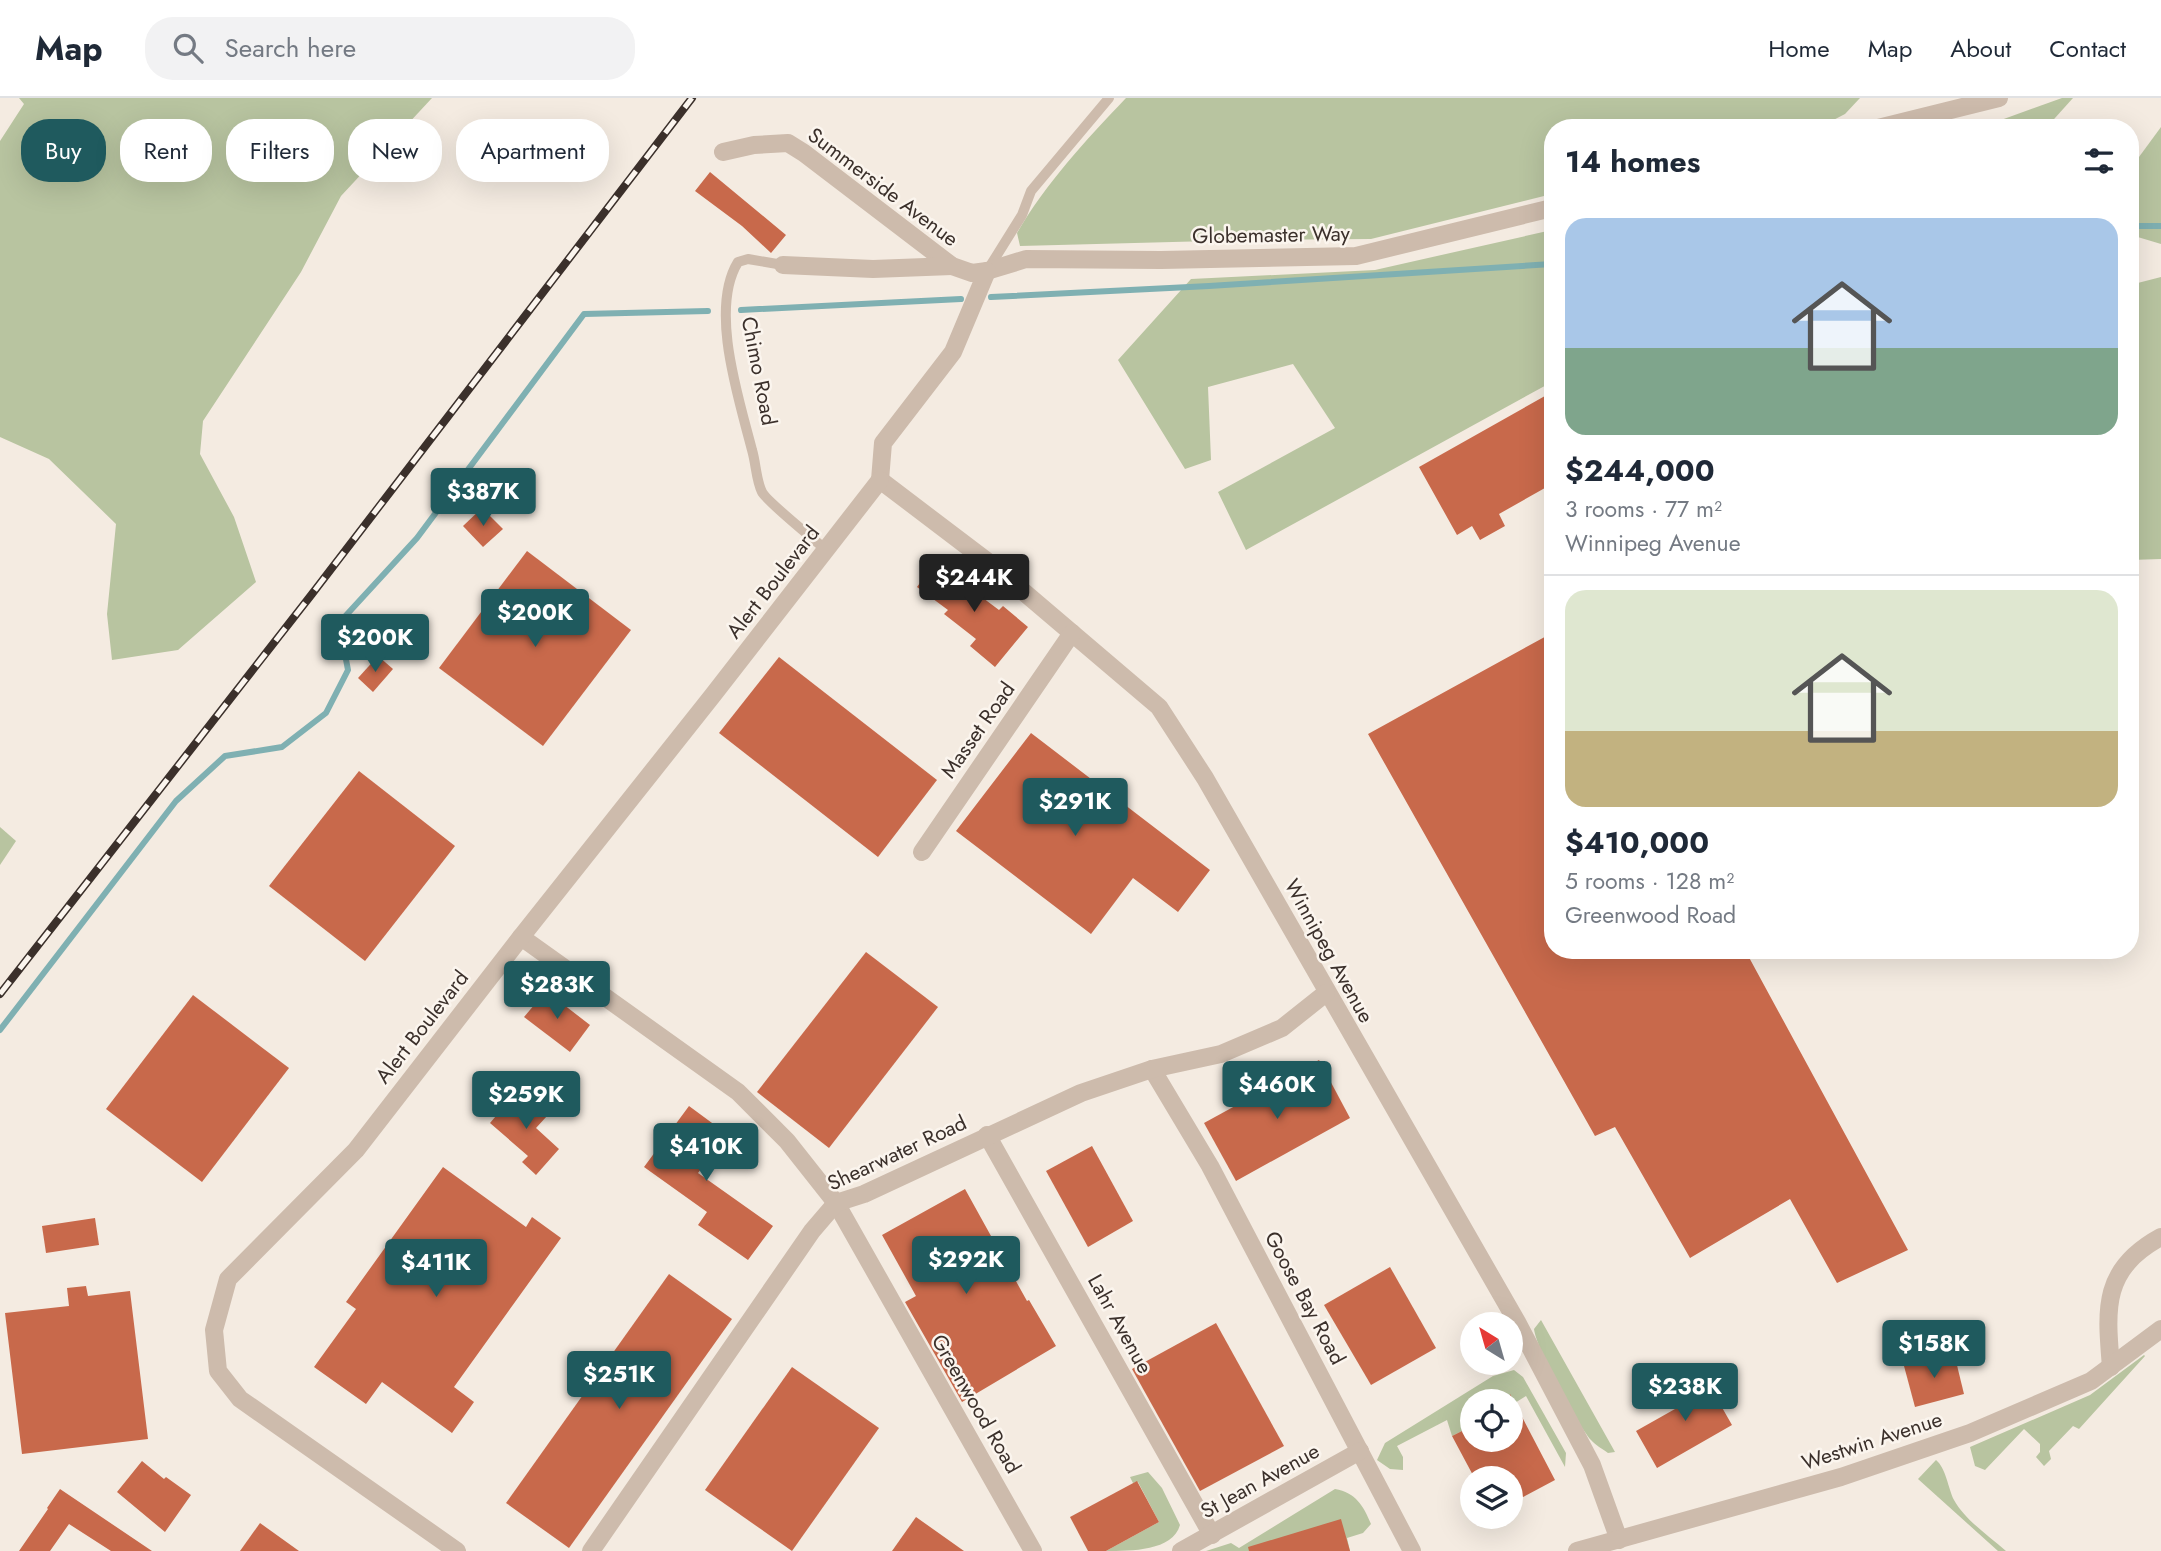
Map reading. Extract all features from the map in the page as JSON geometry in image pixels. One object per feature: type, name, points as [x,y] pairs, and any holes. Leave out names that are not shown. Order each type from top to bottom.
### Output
[{"type":"street","points":[[1914,119],[1999,98]]},
{"type":"street","name":"Summerside Avenue","points":[[723,152],[754,145],[788,143],[815,160],[952,267],[972,273],[987,271]]},
{"type":"street","name":"Globemaster Way","points":[[987,271],[1026,259],[1161,260],[1356,256],[1544,210]]},
{"type":"street","name":"Chimo Road","points":[[783,265],[873,269],[952,267]]},
{"type":"street","points":[[880,480],[883,443],[953,352],[987,271]]},
{"type":"street","name":"Alert Boulevard","points":[[457,1551],[240,1399],[218,1371],[214,1330],[228,1279],[356,1150],[880,480]]},
{"type":"street","name":"Winnipeg Avenue","points":[[880,480],[992,565],[1159,707],[1205,778],[1517,1322],[1592,1465],[1619,1540]]},
{"type":"street","name":"Masset Road","points":[[922,852],[1072,633]]},
{"type":"street","name":"Greenwood Road","points":[[520,937],[738,1092],[787,1140],[835,1203],[1033,1551]]},
{"type":"street","name":"Shearwater Road","points":[[591,1551],[804,1242],[835,1203],[864,1194],[1081,1093],[1152,1069],[1221,1054],[1282,1028],[1326,993]]},
{"type":"street","name":"Goose Bay Road","points":[[1152,1069],[1210,1166],[1412,1551]]},
{"type":"street","name":"Lahr Avenue","points":[[987,1135],[1212,1535]]},
{"type":"street","points":[[2111,1367],[2109,1302],[2115,1278],[2132,1258],[2161,1237]]},
{"type":"street","name":"Westwin Avenue","points":[[1577,1551],[1841,1476],[1970,1433],[2091,1381],[2161,1329]]},
{"type":"street","name":"St Jean Avenue","points":[[1181,1551],[1360,1451]]},
{"type":"lane","points":[[987,271],[1022,215],[1031,191],[1109,98]]},
{"type":"lane","name":"Chimo Road","points":[[783,265],[748,259],[738,262],[733,270],[727,286],[724,311],[733,372],[762,494],[826,550]]},
{"type":"green space","points":[[19,98],[432,98],[412,119],[348,119],[348,182],[354,182],[341,196],[301,272],[203,421],[200,454],[234,517],[256,582],[178,650],[112,660],[107,614],[116,524],[49,459],[0,437],[0,141],[24,104]]},
{"type":"green space","points":[[1126,98],[1860,98],[1845,114],[1835,119],[1544,119],[1544,196],[1371,239],[1020,246],[1017,233],[1028,215],[1082,146]]},
{"type":"green space","points":[[2062,98],[2073,98],[2054,119],[2004,119]]},
{"type":"green space","points":[[2161,127],[2161,244],[2139,237],[2139,157]]},
{"type":"green space","points":[[1544,232],[1544,386],[1246,550],[1218,492],[1335,428],[1293,364],[1208,387],[1211,460],[1185,469],[1118,360],[1191,279],[1375,270]]},
{"type":"green space","points":[[2161,277],[2161,559],[2139,560],[2139,283]]},
{"type":"green space","points":[[0,827],[16,841],[0,865]]},
{"type":"green space","points":[[1541,1320],[1615,1452],[1608,1453],[1593,1442],[1567,1403],[1537,1339],[1534,1329]]},
{"type":"green space","points":[[2144,1355],[2079,1429],[2073,1426],[2049,1451],[2051,1459],[2044,1466],[2036,1457],[2040,1452],[2040,1444],[2024,1429],[1985,1470],[1975,1466],[1970,1447],[2090,1395]]},
{"type":"green space","points":[[1493,1376],[1523,1377],[1566,1453],[1565,1467],[1526,1396],[1523,1398],[1523,1389],[1472,1389]]},
{"type":"green space","points":[[1460,1396],[1460,1432],[1452,1436],[1447,1420],[1397,1446],[1403,1457],[1403,1470],[1390,1469],[1377,1460],[1385,1443]]},
{"type":"green space","points":[[1936,1460],[1959,1507],[2006,1551],[1998,1551],[1918,1479]]},
{"type":"green space","points":[[1148,1472],[1162,1488],[1180,1525],[1176,1534],[1150,1548],[1106,1551],[1159,1522],[1138,1482],[1133,1483],[1130,1477]]},
{"type":"green space","points":[[1335,1489],[1348,1493],[1358,1501],[1371,1524],[1363,1533],[1347,1538],[1350,1551],[1206,1551],[1231,1543],[1239,1548]]},
{"type":"building","points":[[710,172],[786,235],[771,253],[742,226],[695,191]]},
{"type":"building","points":[[1544,397],[1544,489],[1499,514],[1505,526],[1480,540],[1472,526],[1457,535],[1419,467]]},
{"type":"building","points":[[482,508],[503,529],[483,547],[463,526]]},
{"type":"building","points":[[527,551],[631,630],[543,746],[439,668]]},
{"type":"building","points":[[935,562],[999,610],[1003,606],[1028,627],[995,667],[970,646],[976,639],[944,614],[948,610],[917,587]]},
{"type":"building","points":[[1544,637],[1544,959],[1750,959],[1908,1250],[1837,1283],[1790,1199],[1690,1258],[1615,1127],[1595,1136],[1368,734]]},
{"type":"building","points":[[378,656],[393,669],[373,692],[358,678]]},
{"type":"building","points":[[779,657],[937,780],[878,857],[719,733]]},
{"type":"building","points":[[1031,733],[1210,870],[1178,912],[1133,878],[1091,934],[956,831]]},
{"type":"building","points":[[359,771],[455,846],[365,961],[269,886]]},
{"type":"building","points":[[866,952],[938,1007],[829,1148],[757,1092]]},
{"type":"building","points":[[546,991],[590,1025],[570,1052],[524,1017]]},
{"type":"building","points":[[193,995],[289,1068],[202,1182],[106,1109]]},
{"type":"building","points":[[1319,1060],[1350,1118],[1236,1181],[1204,1123]]},
{"type":"building","points":[[518,1090],[547,1116],[536,1128],[559,1149],[536,1175],[522,1162],[528,1156],[490,1123]]},
{"type":"building","points":[[689,1106],[727,1134],[698,1173],[773,1226],[748,1260],[698,1225],[707,1212],[644,1167]]},
{"type":"building","points":[[1092,1146],[1133,1221],[1088,1247],[1046,1171]]},
{"type":"building","points":[[443,1167],[526,1227],[532,1217],[561,1238],[454,1387],[474,1402],[452,1433],[382,1382],[366,1404],[314,1367],[356,1309],[346,1302]]},
{"type":"building","points":[[965,1189],[1027,1301],[1029,1300],[1056,1346],[962,1402],[905,1302],[916,1296],[882,1235]]},
{"type":"building","points":[[95,1218],[99,1245],[46,1253],[42,1226]]},
{"type":"building","points":[[1390,1267],[1436,1348],[1371,1385],[1324,1305]]},
{"type":"building","points":[[669,1274],[732,1319],[569,1548],[506,1503]]},
{"type":"building","points":[[86,1286],[88,1296],[130,1291],[148,1439],[22,1454],[5,1313],[69,1306],[67,1288]]},
{"type":"building","points":[[1216,1323],[1284,1446],[1200,1491],[1132,1369]]},
{"type":"building","points":[[1954,1353],[1964,1394],[1915,1407],[1904,1366]]},
{"type":"building","points":[[792,1367],[879,1428],[792,1551],[705,1490]]},
{"type":"building","points":[[1704,1376],[1732,1425],[1657,1468],[1636,1431],[1675,1409],[1668,1397]]},
{"type":"building","points":[[1523,1419],[1555,1480],[1523,1497],[1523,1466],[1468,1466],[1461,1452],[1523,1452]]},
{"type":"building","points":[[1460,1432],[1460,1451],[1452,1436]]},
{"type":"building","points":[[142,1461],[164,1479],[166,1477],[191,1495],[165,1532],[117,1492]]},
{"type":"building","points":[[1137,1481],[1159,1522],[1106,1551],[1088,1551],[1070,1517]]},
{"type":"building","points":[[60,1489],[152,1551],[111,1551],[69,1524],[50,1551],[19,1551]]},
{"type":"building","points":[[916,1517],[964,1551],[892,1551]]},
{"type":"building","points":[[1341,1519],[1350,1551],[1249,1551],[1248,1547]]},
{"type":"building","points":[[260,1523],[299,1551],[240,1551]]},
{"type":"waterway","points":[[2139,226],[2161,226]]},
{"type":"waterway","points":[[991,297],[1544,265]]},
{"type":"waterway","points":[[741,310],[961,299]]},
{"type":"waterway","points":[[0,1030],[176,801],[225,756],[282,747],[326,713],[348,670],[339,623],[417,538],[584,314],[708,311]]},
{"type":"railway","points":[[0,994],[312,594],[692,98]]}]
